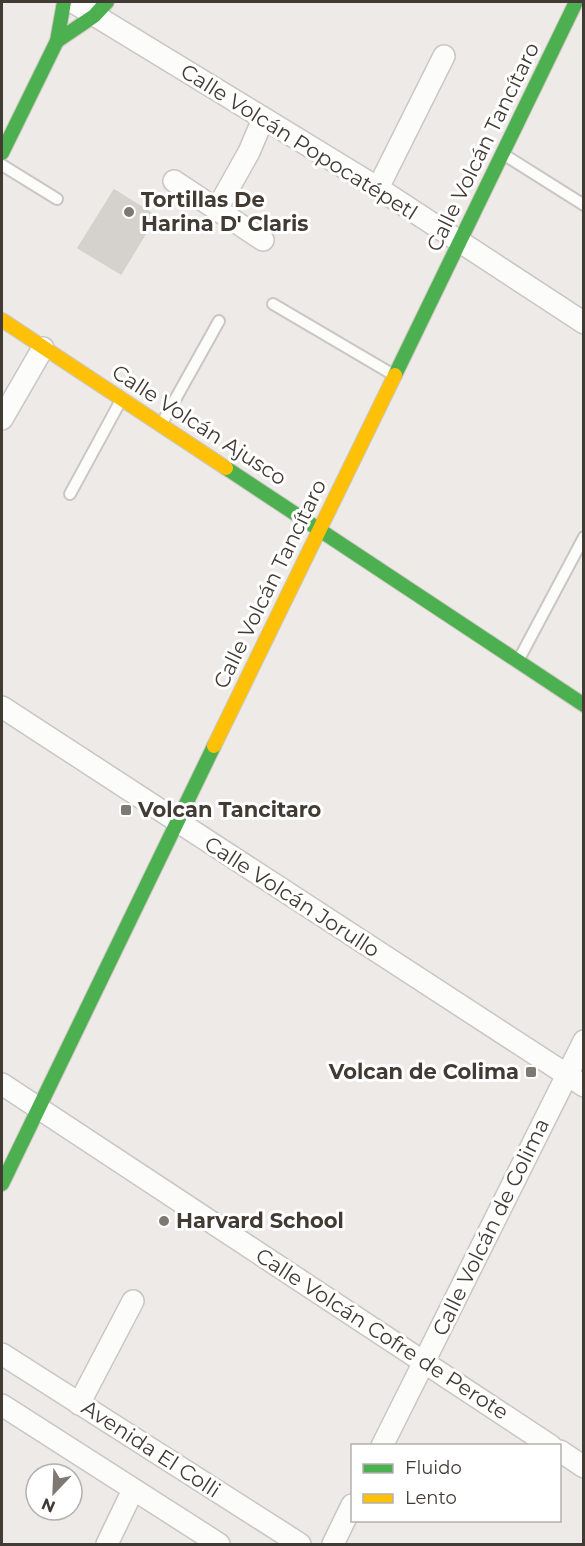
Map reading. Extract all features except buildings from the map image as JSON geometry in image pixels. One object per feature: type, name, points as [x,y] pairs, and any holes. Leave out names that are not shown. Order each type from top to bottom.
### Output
[{"type":"street","points":[[2,153],[57,41],[64,2]]},
{"type":"street","name":"Calle Volcán Popocatépetl","points":[[74,2],[100,9],[262,119],[378,188],[584,323]]},
{"type":"street","name":"Calle Volcán Tancítaro","points":[[2,1184],[576,2]]},
{"type":"street","points":[[57,41],[100,9]]},
{"type":"street","points":[[378,188],[444,56]]},
{"type":"street","points":[[217,209],[249,152],[262,119]]},
{"type":"street","points":[[174,181],[264,240]]},
{"type":"street","name":"Calle Volcán Ajusco","points":[[2,320],[584,705]]},
{"type":"street","points":[[2,419],[43,348]]},
{"type":"street","name":"Calle Volcán Jorullo","points":[[2,707],[575,1080]]},
{"type":"street","name":"Calle Volcán de Colima","points":[[383,1444],[424,1362],[575,1080],[584,1041]]},
{"type":"street","name":"Calle Volcán Cofre de Perote","points":[[2,1084],[549,1444]]},
{"type":"street","points":[[79,1404],[134,1301]]},
{"type":"street","name":"Avenida El Colli","points":[[2,1354],[300,1545]]},
{"type":"street","name":"Avenida El Colli","points":[[2,1407],[219,1545]]},
{"type":"street","points":[[561,1452],[584,1467]]},
{"type":"street","points":[[107,1545],[133,1490]]},
{"type":"street","points":[[333,1545],[351,1507]]},
{"type":"lane","points":[[502,154],[584,205]]},
{"type":"lane","points":[[2,165],[57,199]]},
{"type":"lane","points":[[273,304],[395,375]]},
{"type":"lane","points":[[160,425],[219,321]]},
{"type":"lane","points":[[70,494],[122,399]]},
{"type":"lane","points":[[518,661],[584,537]]},
{"type":"traffic: fast","points":[[2,153],[57,41],[64,2]]},
{"type":"traffic: fast","points":[[57,41],[94,16],[107,2]]},
{"type":"traffic: fast","points":[[395,375],[576,2]]},
{"type":"traffic: fast","points":[[226,468],[584,705]]},
{"type":"traffic: fast","points":[[2,1184],[214,746]]},
{"type":"traffic: slow","points":[[2,320],[226,468]]},
{"type":"traffic: slow","points":[[214,746],[395,375]]},
{"type":"place","name":"Tortillas De Harina D' Claris","points":[[129,212]]},
{"type":"place","name":"Volcan Tancitaro","points":[[126,810]]},
{"type":"place","name":"Volcan de Colima","points":[[531,1072]]},
{"type":"place","name":"Harvard School","points":[[164,1221]]}]
